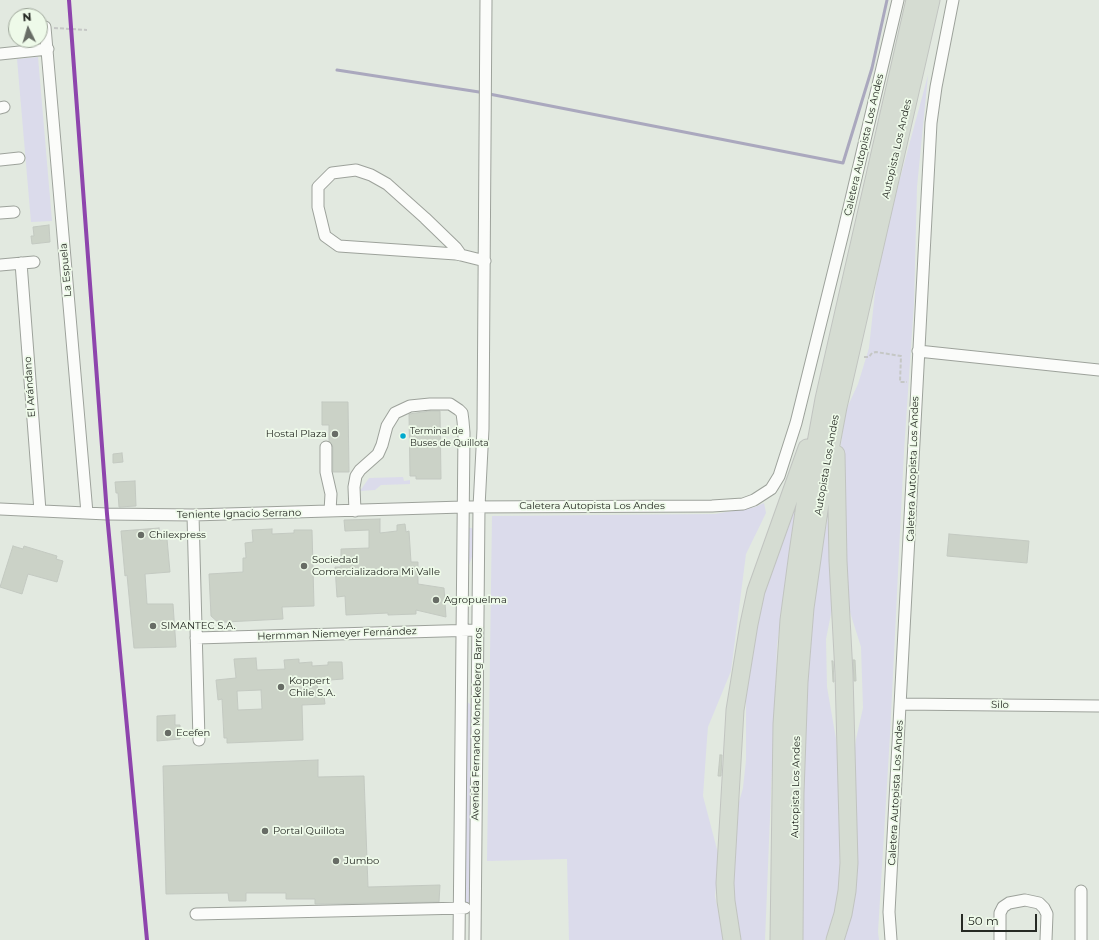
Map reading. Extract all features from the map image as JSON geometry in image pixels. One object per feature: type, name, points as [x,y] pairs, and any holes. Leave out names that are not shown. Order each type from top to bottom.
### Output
[{"type":"highway","name":"Autopista Los Andes","points":[[794,940],[796,741],[802,643],[805,608],[820,503],[831,403],[915,0]]},
{"type":"highway","name":"Autopista Los Andes","points":[[779,940],[780,779],[785,666],[789,620],[806,498],[931,0]]},
{"type":"highway","points":[[732,940],[726,901],[726,882],[735,710],[749,624],[756,591],[765,565],[831,403]]},
{"type":"highway","points":[[831,403],[836,452],[849,863],[847,891],[843,914],[835,940]]},
{"type":"street","name":"Avenida Fernando Monckeberg Barros","points":[[475,940],[479,507],[483,429],[486,0]]},
{"type":"street","name":"Caletera Autopista Los Andes","points":[[479,507],[729,505],[743,504],[754,500],[771,489],[779,476],[786,456],[808,375],[898,0]]},
{"type":"street","name":"Caletera Autopista Los Andes","points":[[890,940],[889,912],[909,548],[916,381],[931,123],[936,88],[953,0]]},
{"type":"street","points":[[0,54],[48,49]]},
{"type":"street","name":"La Espuela","points":[[48,49],[87,513]]},
{"type":"street","points":[[0,160],[19,158]]},
{"type":"street","points":[[461,255],[456,248],[430,223],[387,184],[371,175],[356,170],[332,173],[318,188],[318,207],[325,236],[338,246],[448,253],[484,261]]},
{"type":"street","points":[[0,213],[14,212]]},
{"type":"street","points":[[0,265],[34,262]]},
{"type":"street","name":"El Arándano","points":[[21,263],[40,511]]},
{"type":"street","points":[[918,351],[1099,370]]},
{"type":"street","name":"Avenida Fernando Monckeberg Barros","points":[[355,511],[354,487],[356,476],[360,470],[378,454],[387,426],[395,413],[410,406],[450,404],[462,413],[463,507],[459,940]]},
{"type":"street","points":[[326,447],[326,472],[331,494],[330,511]]},
{"type":"street","name":"Teniente Ignacio Serrano","points":[[0,508],[87,513],[193,516],[479,507]]},
{"type":"street","points":[[193,516],[199,740]]},
{"type":"street","name":"Hermman Niemeyer Fernández","points":[[196,638],[478,630]]},
{"type":"street","name":"Silo","points":[[900,704],[1099,706]]},
{"type":"street","points":[[1081,891],[1081,940]]},
{"type":"street","points":[[1000,940],[1000,913],[1003,907],[1009,903],[1025,900],[1039,903],[1044,908],[1047,914],[1046,940]]},
{"type":"street","points":[[196,914],[459,908],[476,911]]},
{"type":"path","points":[[48,27],[87,30]]},
{"type":"path","points":[[864,357],[868,357],[872,353],[876,352],[901,356],[900,382],[916,381]]},
{"type":"shaded area","points":[[38,57],[52,221],[31,222],[17,59]]},
{"type":"shaded area","points":[[928,75],[917,187],[914,303],[904,451],[890,735],[878,932],[879,940],[842,940],[851,778],[856,739],[863,708],[861,647],[843,590],[840,451],[846,410],[858,384],[869,348],[876,283],[891,212]]},
{"type":"shaded area","points":[[403,477],[404,481],[410,480],[410,484],[381,485],[375,490],[360,491],[369,478]]},
{"type":"shaded area","points":[[764,503],[766,513],[746,554],[731,671],[708,727],[703,796],[719,857],[715,896],[724,940],[569,940],[567,859],[487,861],[492,516],[715,514],[755,507]]},
{"type":"shaded area","points":[[791,504],[797,505],[777,645],[765,940],[735,940],[729,890],[737,809],[743,788],[746,760],[746,690],[753,640],[769,571]]},
{"type":"shaded area","points":[[829,513],[832,531],[832,609],[826,639],[827,687],[836,739],[838,762],[840,882],[834,918],[825,940],[801,940],[802,784],[810,604]]},
{"type":"shaded area","points":[[468,528],[472,528],[474,531],[473,554],[468,568]]},
{"type":"shaded area","points":[[466,701],[470,704],[472,713],[470,904],[464,904]]},
{"type":"building","points":[[49,225],[50,242],[32,244],[31,236],[34,236],[33,227]]},
{"type":"building","points":[[322,402],[348,402],[349,472],[333,472],[333,447],[329,441],[329,425],[322,425]]},
{"type":"building","points":[[440,411],[441,479],[416,479],[416,476],[410,476],[409,414]]},
{"type":"building","points":[[122,453],[123,462],[113,463],[113,454]]},
{"type":"building","points":[[135,481],[136,506],[119,507],[118,493],[116,493],[115,482]]},
{"type":"building","points":[[380,519],[380,533],[397,531],[397,525],[405,524],[406,532],[409,531],[411,562],[418,562],[418,584],[444,588],[446,617],[416,610],[416,614],[388,615],[388,613],[346,615],[345,596],[337,597],[335,567],[341,567],[341,549],[369,548],[369,530],[345,531],[344,520]]},
{"type":"building","points":[[159,528],[160,540],[167,539],[170,572],[145,574],[147,604],[173,604],[176,647],[134,648],[121,531]]},
{"type":"building","points":[[272,529],[272,534],[294,533],[294,530],[312,530],[314,606],[282,607],[283,619],[219,623],[211,616],[209,574],[243,572],[243,558],[246,558],[245,543],[253,542],[252,530]]},
{"type":"building","points":[[949,534],[1029,541],[1027,563],[947,556]]},
{"type":"building","points":[[13,546],[23,549],[24,546],[57,556],[56,559],[63,561],[57,582],[28,574],[22,594],[0,587]]},
{"type":"building","points":[[256,658],[257,670],[285,669],[284,660],[299,659],[299,663],[312,662],[312,666],[328,665],[328,662],[342,662],[343,679],[317,681],[318,696],[324,696],[325,704],[302,705],[303,740],[227,743],[227,738],[224,738],[222,699],[218,700],[216,680],[236,678],[234,659]],"holes":[[[261,690],[262,709],[238,710],[237,691]]]},
{"type":"building","points":[[853,660],[855,660],[856,681],[854,681]]},
{"type":"building","points":[[833,661],[834,682],[833,682]]},
{"type":"building","name":"Ecefen","points":[[175,715],[175,725],[180,725],[180,739],[157,741],[157,716]]},
{"type":"building","points":[[720,755],[722,755],[721,776],[718,776]]},
{"type":"building","name":"Portal Quillota","points":[[318,760],[318,777],[364,776],[368,887],[440,885],[439,902],[315,904],[315,899],[286,899],[286,893],[246,893],[246,901],[229,901],[228,893],[166,894],[163,766]]},
{"type":"waterway","points":[[337,70],[479,92],[843,163],[872,68],[887,0]]},
{"type":"transit line","points":[[69,0],[107,514],[147,940]]},
{"type":"place","name":"Hostal Plaza","points":[[335,434]]},
{"type":"place","name":"Terminal de Buses de Quillota","points":[[403,436]]},
{"type":"place","name":"Chilexpress","points":[[141,535]]},
{"type":"place","name":"Sociedad Comercializadora Mi Valle","points":[[304,566]]},
{"type":"place","name":"Agropuelma","points":[[436,600]]},
{"type":"place","name":"SIMANTEC S.A.","points":[[153,626]]},
{"type":"place","name":"Koppert Chile S.A.","points":[[281,687]]},
{"type":"place","name":"Ecefen","points":[[168,733]]},
{"type":"place","name":"Portal Quillota","points":[[265,831]]},
{"type":"place","name":"Jumbo","points":[[336,861]]}]
